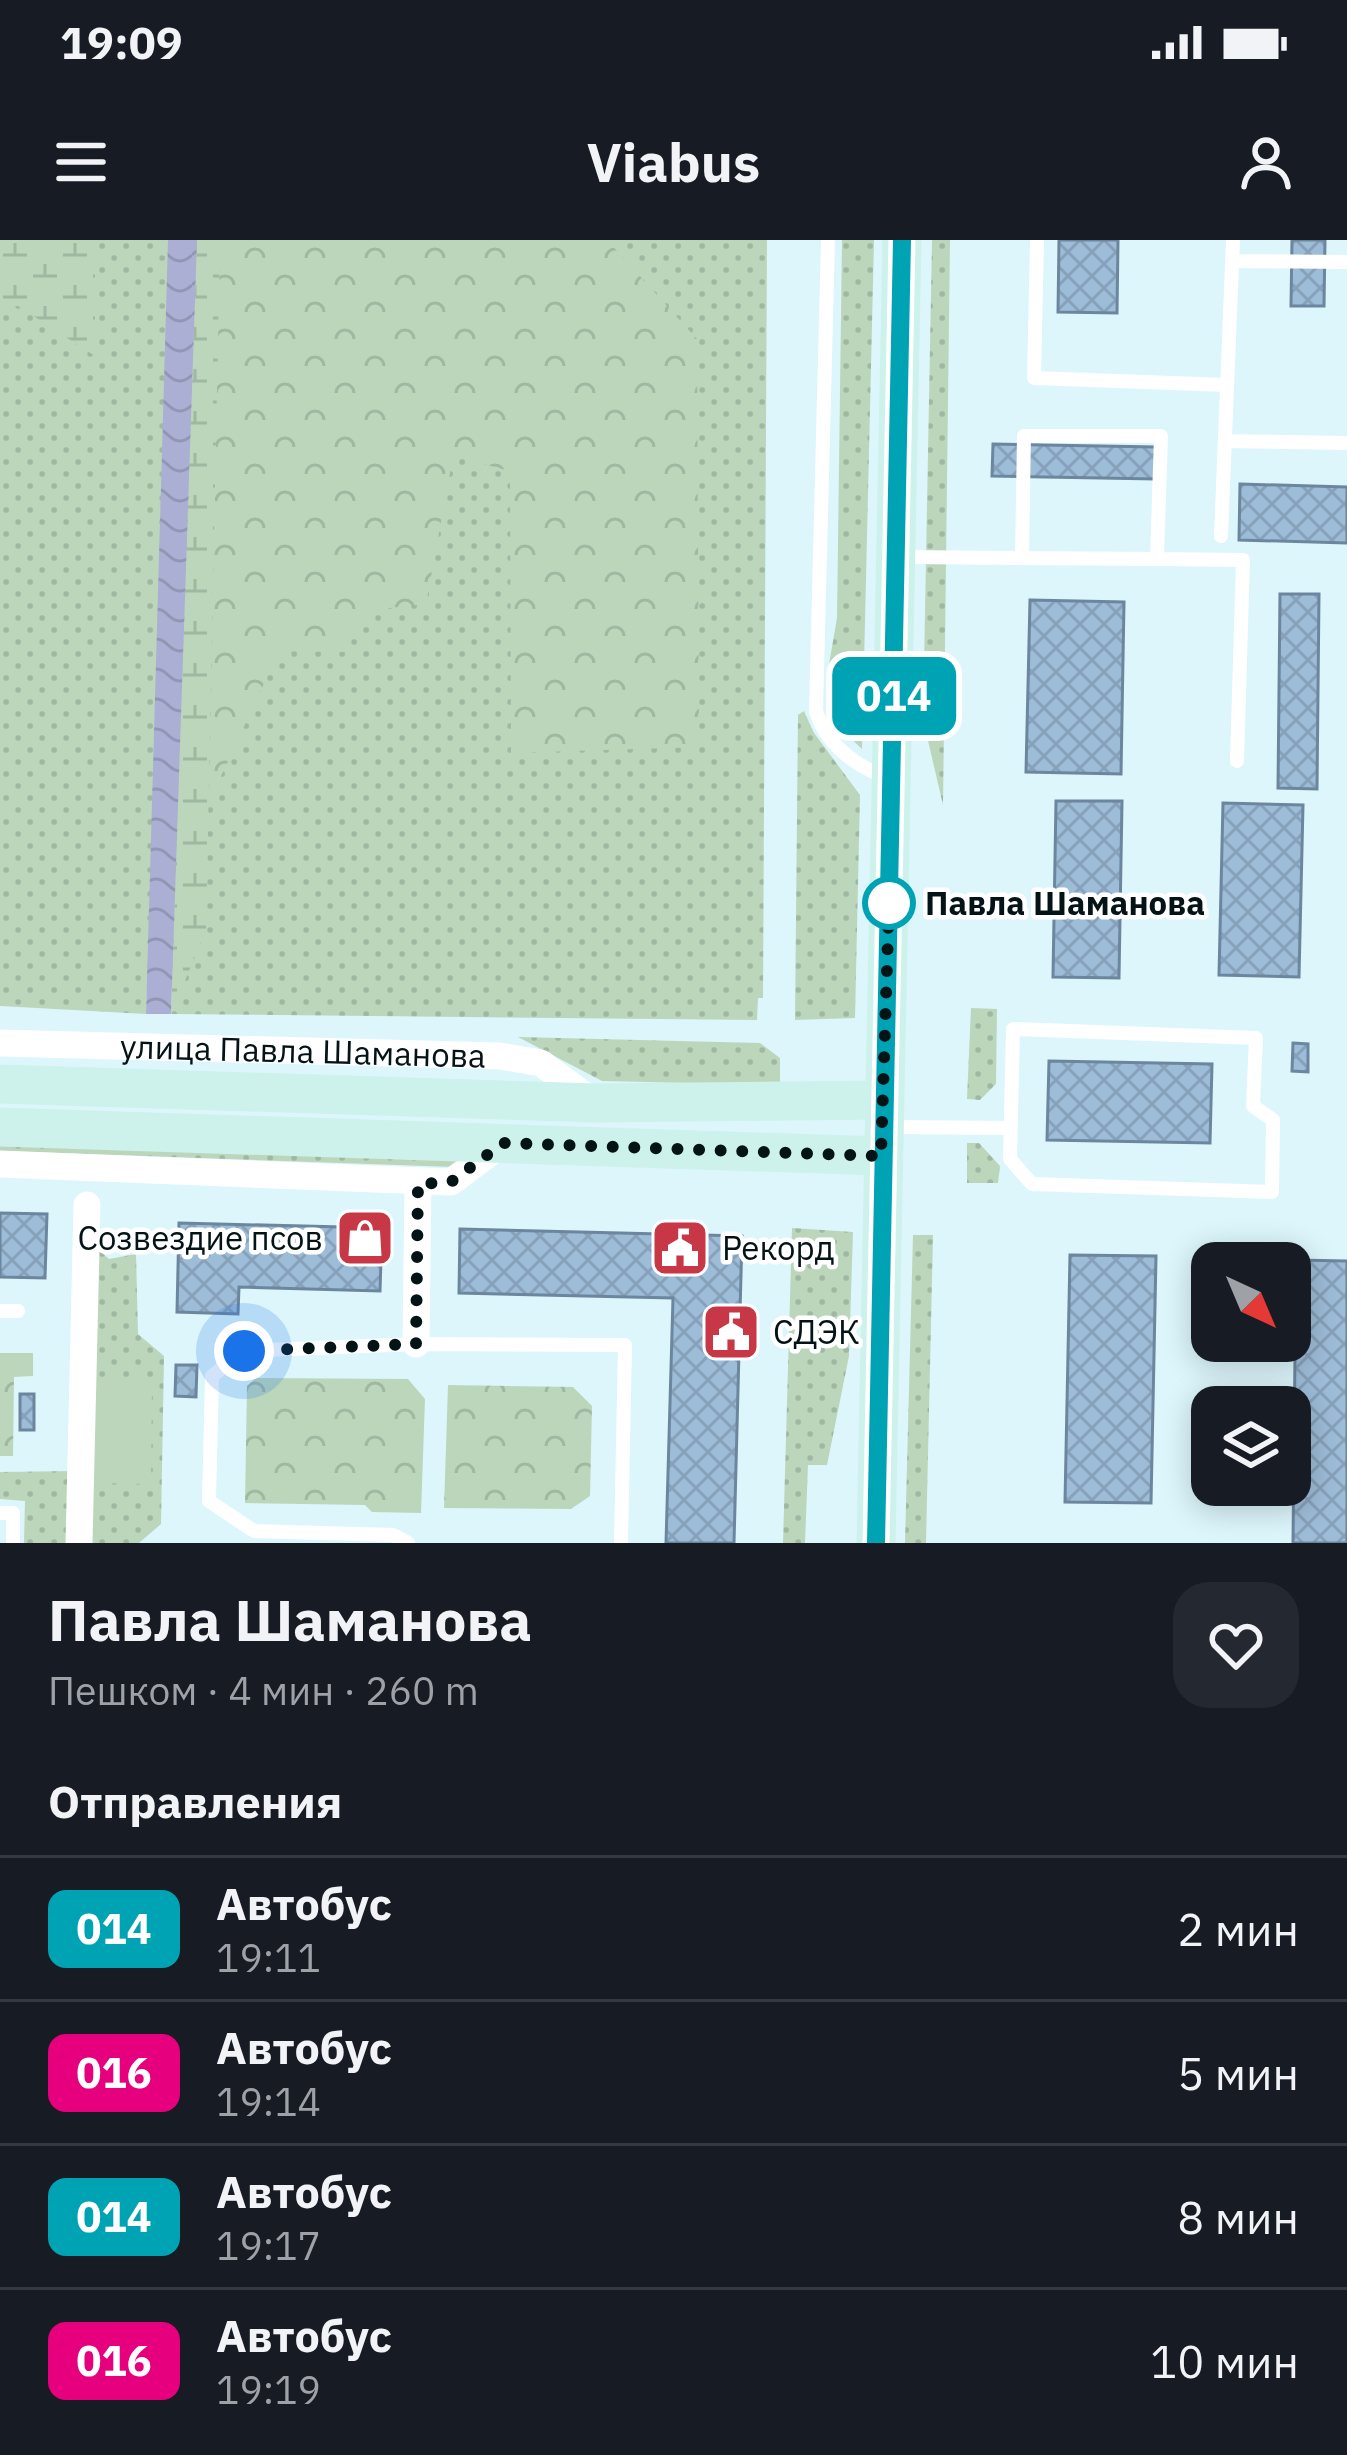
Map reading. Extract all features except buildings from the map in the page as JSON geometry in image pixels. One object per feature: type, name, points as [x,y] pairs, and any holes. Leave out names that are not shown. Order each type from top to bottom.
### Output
[{"type":"street","points":[[876,1543],[902,240]]},
{"type":"street","name":"улица Павла Шаманова","points":[[0,1043],[500,1056],[541,1063],[595,1103]]},
{"type":"street","name":"улица Павла Шаманова","points":[[0,1084],[595,1103],[882,1128]]},
{"type":"street","points":[[0,1127],[503,1143],[882,1128]]},
{"type":"street","points":[[0,1164],[418,1184],[451,1182],[503,1143]]},
{"type":"street","points":[[416,1344],[418,1184]]},
{"type":"street","points":[[79,1543],[86,1205]]},
{"type":"lane","points":[[828,240],[816,710],[821,729],[860,767],[892,779]]},
{"type":"lane","points":[[1037,240],[1034,378],[1227,385]]},
{"type":"lane","points":[[1221,536],[1233,240]]},
{"type":"lane","points":[[1233,261],[1347,262]]},
{"type":"lane","points":[[1022,558],[1024,436],[1161,436],[1157,559]]},
{"type":"lane","points":[[1225,441],[1347,443]]},
{"type":"lane","points":[[897,557],[1243,560],[1237,761]]},
{"type":"lane","points":[[1013,1029],[1256,1038],[1253,1106],[1274,1120],[1272,1192],[1032,1184],[1010,1159],[1010,1129],[1013,1029]]},
{"type":"lane","points":[[882,1128],[1010,1129]]},
{"type":"lane","points":[[0,1311],[18,1311]]},
{"type":"lane","points":[[408,1543],[393,1534],[254,1531],[209,1501],[212,1376],[244,1351],[416,1344],[625,1345],[621,1543]]},
{"type":"lane","points":[[0,1513],[13,1513],[13,1543]]},
{"type":"green space","points":[[0,240],[767,240],[763,998],[758,998],[757,1020],[171,1014],[181,988],[147,987],[146,1014],[0,1006]]},
{"type":"green space","points":[[0,240],[95,240],[95,356],[18,306],[0,308]]},
{"type":"green space","points":[[197,240],[220,240],[206,930],[171,1014]]},
{"type":"green space","points":[[220,240],[607,240],[697,339],[699,747],[511,753],[510,471],[453,456],[426,604],[362,611],[345,652],[279,651],[209,802]]},
{"type":"green space","points":[[842,240],[874,240],[862,749],[830,719],[827,676],[837,618]]},
{"type":"green space","points":[[932,240],[950,240],[943,805],[923,719]]},
{"type":"green space","points":[[804,711],[814,733],[860,795],[855,1018],[795,1020],[798,715]]},
{"type":"green space","points":[[971,1008],[997,1009],[996,1084],[980,1100],[967,1099]]},
{"type":"green space","points":[[518,1037],[760,1043],[780,1058],[780,1085],[602,1081]]},
{"type":"green space","points":[[0,1140],[467,1157],[454,1167],[0,1151]]},
{"type":"green space","points":[[967,1143],[979,1143],[1000,1166],[998,1183],[967,1183]]},
{"type":"green space","points":[[792,1228],[853,1232],[849,1356],[827,1465],[808,1465],[805,1543],[783,1543]]},
{"type":"green space","points":[[913,1235],[933,1235],[926,1543],[905,1543]]},
{"type":"green space","points":[[99,1250],[109,1259],[136,1254],[138,1334],[164,1356],[161,1524],[139,1543],[85,1543]]},
{"type":"green space","points":[[0,1353],[33,1353],[33,1376],[14,1377],[13,1456],[0,1456]]},
{"type":"green space","points":[[256,1378],[408,1379],[425,1399],[421,1513],[372,1512],[365,1505],[245,1503],[247,1386]]},
{"type":"green space","points":[[93,1381],[152,1382],[151,1484],[92,1483]]},
{"type":"green space","points":[[448,1385],[573,1387],[592,1406],[590,1496],[571,1509],[444,1508]]},
{"type":"green space","points":[[74,1471],[72,1543],[24,1543],[25,1501],[0,1499],[0,1472]]},
{"type":"water","points":[[168,240],[197,240],[171,1014],[146,1014]]},
{"type":"bus line","name":"014","points":[[876,1543],[902,240]]},
{"type":"place","name":"Павла Шаманова","points":[[889,903]]},
{"type":"place","name":"Созвездие псов","points":[[365,1238]]},
{"type":"place","name":"Рекорд","points":[[680,1248]]},
{"type":"place","name":"СДЭК","points":[[731,1332]]},
{"type":"route","points":[[244,1351],[416,1344],[418,1184],[451,1182],[503,1143],[881,1156],[889,903]]}]
